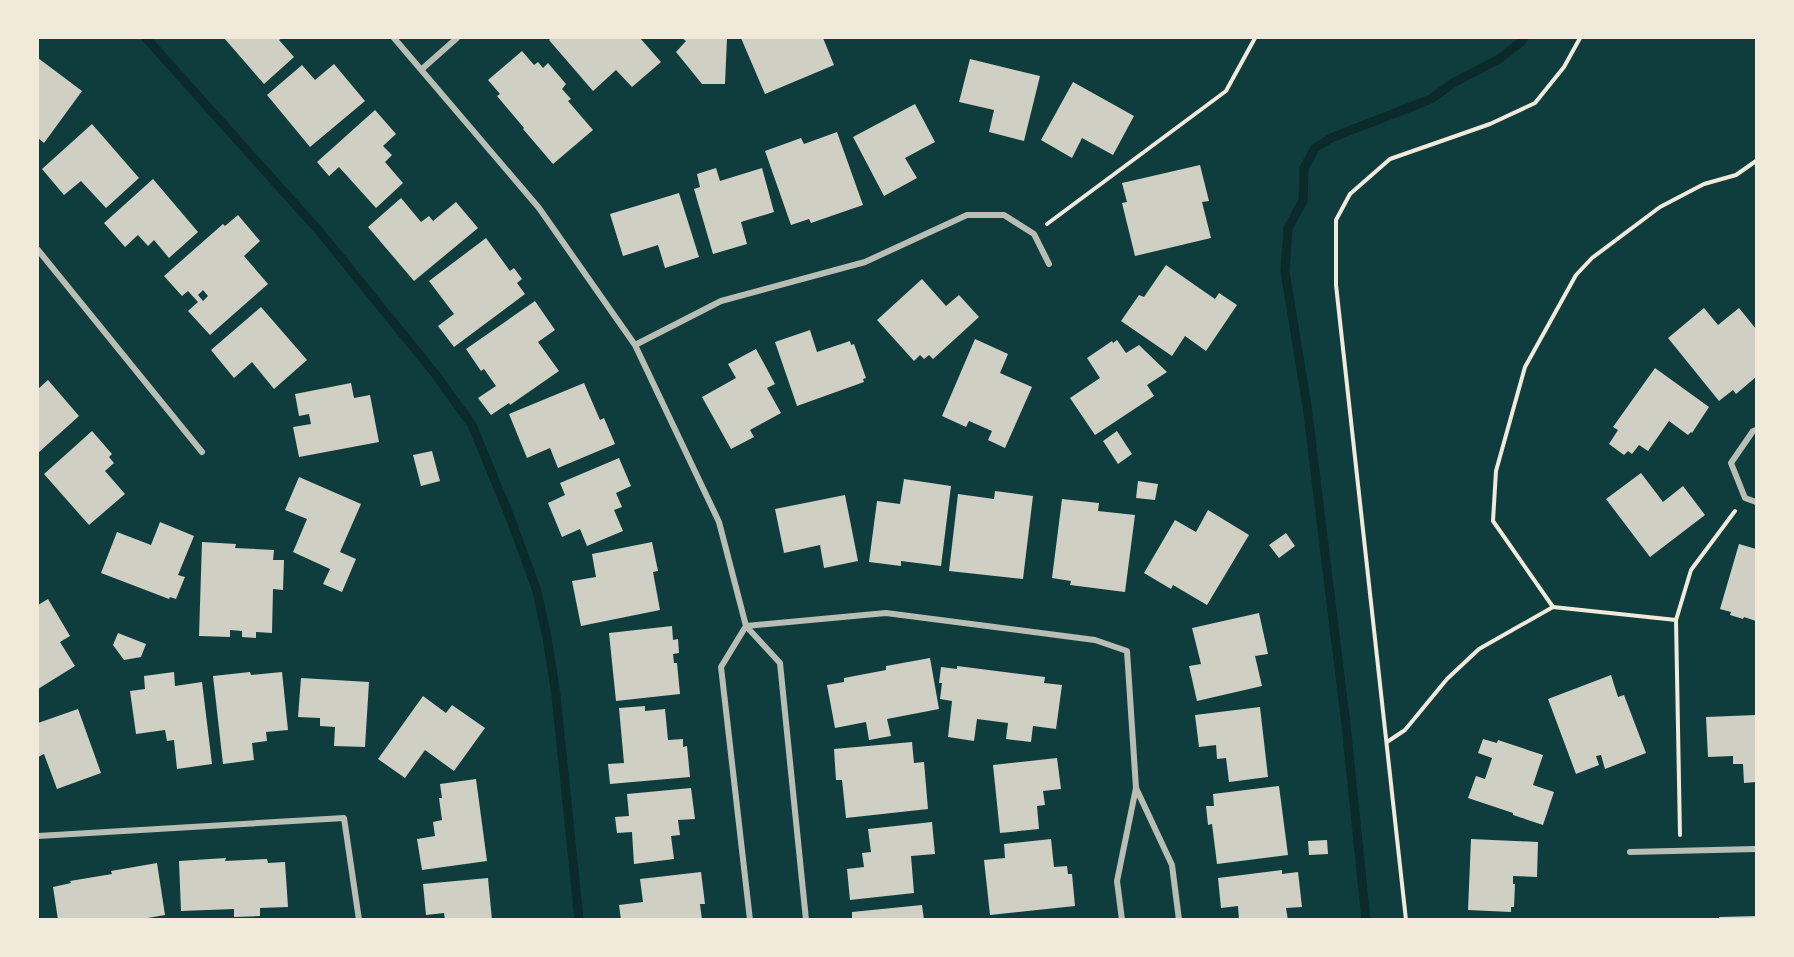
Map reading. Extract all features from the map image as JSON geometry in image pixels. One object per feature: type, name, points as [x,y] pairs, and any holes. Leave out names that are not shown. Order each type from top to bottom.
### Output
[{"type":"street","points":[[394,38],[539,208],[635,345],[719,522],[746,626],[780,663],[806,920]]},
{"type":"street","points":[[422,69],[457,38]]},
{"type":"street","points":[[635,345],[721,301],[865,262],[967,215],[1004,216],[1034,234],[1049,264]]},
{"type":"street","points":[[38,249],[202,452]]},
{"type":"street","points":[[1756,430],[1731,463],[1744,498],[1756,502]]},
{"type":"street","points":[[746,626],[885,613],[1095,640],[1126,651],[1136,788],[1118,881],[1122,920]]},
{"type":"street","points":[[746,626],[721,667],[750,920]]},
{"type":"street","points":[[1136,788],[1172,865],[1179,920]]},
{"type":"street","points":[[38,836],[344,818],[359,920]]},
{"type":"street","points":[[1630,852],[1756,849]]},
{"type":"path","points":[[1034,234],[1226,91],[1255,38]]},
{"type":"path","points":[[1406,920],[1336,285],[1336,220],[1350,194],[1390,159],[1490,124],[1535,103],[1564,67],[1580,38]]},
{"type":"path","points":[[1552,607],[1493,521],[1496,471],[1525,367],[1576,275],[1592,258],[1660,207],[1704,184],[1736,175],[1756,161]]},
{"type":"path","points":[[1681,851],[1676,620],[1691,570],[1744,498]]},
{"type":"path","points":[[1387,742],[1405,730],[1447,679],[1479,649],[1552,607],[1676,620]]},
{"type":"building","points":[[224,38],[282,38],[279,40],[294,57],[264,84]]},
{"type":"building","points":[[551,38],[640,38],[661,62],[632,87],[616,70],[593,91],[549,40]]},
{"type":"building","points":[[682,38],[727,38],[725,84],[702,84],[676,52],[686,41]]},
{"type":"building","points":[[741,38],[823,38],[834,65],[765,94]]},
{"type":"building","points":[[522,51],[534,65],[538,62],[543,68],[548,63],[566,84],[562,89],[571,99],[568,101],[593,130],[553,164],[497,96],[500,94],[488,80]]},
{"type":"building","points":[[38,58],[82,91],[44,143],[38,138]]},
{"type":"building","points":[[970,59],[1040,76],[1024,141],[989,132],[994,110],[959,102]]},
{"type":"building","points":[[334,64],[365,101],[310,147],[267,95],[302,65],[315,80]]},
{"type":"building","points":[[1073,82],[1134,116],[1113,155],[1082,138],[1072,158],[1041,140]]},
{"type":"building","points":[[915,104],[935,142],[905,158],[917,178],[884,196],[853,137]]},
{"type":"building","points":[[375,110],[396,134],[383,146],[392,155],[385,162],[403,183],[376,208],[339,167],[329,176],[317,162]]},
{"type":"building","points":[[92,124],[139,178],[106,208],[81,181],[64,195],[42,169]]},
{"type":"building","points":[[837,132],[863,205],[811,223],[809,219],[791,225],[765,151],[801,138],[804,144]]},
{"type":"building","points":[[1200,165],[1209,201],[1202,202],[1211,238],[1135,256],[1122,203],[1127,202],[1122,183]]},
{"type":"building","points":[[716,168],[720,181],[762,168],[774,212],[741,222],[747,244],[713,254],[694,189],[700,187],[697,174]]},
{"type":"building","points":[[153,179],[198,232],[169,258],[154,240],[148,246],[138,235],[125,247],[104,223]]},
{"type":"building","points":[[679,193],[699,257],[665,268],[658,245],[623,256],[610,214]]},
{"type":"building","points":[[401,198],[421,222],[429,216],[433,221],[456,202],[478,228],[414,281],[368,227]]},
{"type":"building","points":[[238,215],[260,241],[244,256],[268,284],[210,335],[188,311],[198,302],[188,291],[182,296],[164,276],[223,224],[225,226]],"holes":[[[203,290],[208,296],[203,301],[198,295]]]},
{"type":"building","points":[[486,238],[510,271],[514,268],[522,279],[517,283],[525,294],[454,347],[438,326],[454,314],[429,281]]},
{"type":"building","points":[[1166,265],[1215,299],[1219,293],[1237,305],[1206,351],[1185,336],[1172,356],[1121,321],[1139,295],[1144,297]]},
{"type":"building","points":[[922,279],[946,306],[959,295],[979,317],[933,359],[929,355],[924,359],[920,355],[914,361],[877,320]]},
{"type":"building","points":[[535,301],[555,330],[538,342],[559,371],[510,405],[509,403],[491,415],[478,398],[496,386],[484,369],[481,371],[466,349]]},
{"type":"building","points":[[261,307],[307,360],[274,389],[252,362],[234,378],[211,350]]},
{"type":"building","points":[[1704,308],[1718,325],[1739,308],[1756,329],[1756,377],[1736,394],[1733,390],[1719,401],[1668,338]]},
{"type":"building","points":[[810,330],[817,352],[850,341],[851,345],[854,344],[866,378],[863,379],[864,382],[797,406],[775,342]]},
{"type":"building","points":[[975,339],[1008,354],[1000,373],[1032,387],[1005,448],[988,440],[992,431],[969,421],[966,427],[942,416]]},
{"type":"building","points":[[1117,340],[1126,353],[1139,345],[1167,372],[1147,385],[1154,396],[1095,435],[1070,398],[1100,378],[1087,358]]},
{"type":"building","points":[[756,349],[775,384],[767,388],[781,413],[750,430],[754,437],[731,449],[702,397],[736,378],[728,364]]},
{"type":"building","points":[[1655,368],[1709,407],[1692,433],[1688,435],[1669,421],[1648,451],[1639,445],[1632,454],[1628,451],[1624,455],[1609,444],[1618,430],[1613,427]]},
{"type":"building","points":[[48,380],[79,416],[38,453],[38,389]]},
{"type":"building","points":[[351,383],[354,398],[370,395],[379,442],[299,457],[293,427],[311,424],[309,414],[299,416],[295,394]]},
{"type":"building","points":[[584,383],[600,420],[604,418],[615,444],[558,468],[550,448],[527,458],[509,414]]},
{"type":"building","points":[[92,431],[112,454],[109,457],[114,463],[105,471],[125,494],[89,525],[44,474]]},
{"type":"building","points":[[1117,431],[1132,454],[1118,464],[1103,441]]},
{"type":"building","points":[[432,451],[440,481],[421,486],[413,455]]},
{"type":"building","points":[[619,458],[631,486],[616,493],[622,507],[614,510],[623,531],[587,546],[580,529],[562,537],[548,503],[565,495],[560,483]]},
{"type":"building","points":[[1641,473],[1663,502],[1683,486],[1705,515],[1650,557],[1606,499]]},
{"type":"building","points":[[299,477],[361,504],[340,552],[356,559],[342,592],[323,584],[330,569],[293,552],[307,519],[285,510]]},
{"type":"building","points":[[904,479],[951,486],[941,566],[901,561],[901,566],[869,562],[877,501],[900,504]]},
{"type":"building","points":[[1138,481],[1158,484],[1155,500],[1136,498]]},
{"type":"building","points":[[995,491],[1033,496],[1023,579],[949,571],[958,494],[994,499]]},
{"type":"building","points":[[845,495],[858,561],[824,568],[820,545],[784,553],[775,509]]},
{"type":"building","points":[[1062,499],[1099,503],[1098,511],[1135,515],[1125,592],[1070,585],[1071,581],[1052,578]]},
{"type":"building","points":[[1208,510],[1249,535],[1207,605],[1173,585],[1171,589],[1144,573],[1175,520],[1196,532]]},
{"type":"building","points":[[160,522],[194,536],[178,575],[185,577],[176,599],[170,597],[169,599],[101,573],[117,532],[151,545]]},
{"type":"building","points":[[1286,533],[1295,546],[1279,558],[1269,545]]},
{"type":"building","points":[[202,542],[236,544],[235,548],[274,550],[273,560],[284,560],[283,590],[273,589],[272,633],[256,632],[256,638],[242,637],[242,631],[230,630],[230,637],[199,636]]},
{"type":"building","points":[[652,542],[658,571],[653,572],[660,610],[581,626],[572,581],[596,577],[592,554]]},
{"type":"building","points":[[1739,544],[1756,549],[1756,621],[1730,615],[1731,612],[1720,609]]},
{"type":"building","points":[[48,599],[70,636],[60,642],[75,666],[38,689],[38,605]]},
{"type":"building","points":[[1259,613],[1268,654],[1255,656],[1262,686],[1197,701],[1189,666],[1201,664],[1192,628]]},
{"type":"building","points":[[672,626],[673,640],[678,639],[679,653],[673,654],[674,663],[677,663],[680,694],[616,701],[609,633]]},
{"type":"building","points":[[118,633],[146,644],[141,657],[124,660],[113,645]]},
{"type":"building","points":[[930,658],[939,709],[887,719],[891,736],[869,740],[866,722],[835,728],[827,685],[844,682],[844,678],[886,670],[886,666]]},
{"type":"building","points":[[957,666],[1045,677],[1044,683],[1062,685],[1056,729],[1033,726],[1031,742],[1006,739],[1008,723],[977,719],[974,741],[948,737],[952,701],[940,699],[941,667],[957,669]]},
{"type":"building","points":[[174,672],[175,686],[202,682],[212,764],[177,769],[174,740],[167,741],[165,730],[136,734],[130,691],[145,689],[144,676]]},
{"type":"building","points":[[250,672],[251,675],[282,672],[288,730],[266,732],[267,741],[252,743],[254,760],[223,764],[213,676]]},
{"type":"building","points":[[1611,675],[1618,697],[1624,695],[1646,753],[1605,769],[1601,755],[1596,756],[1599,765],[1576,774],[1548,699]]},
{"type":"building","points":[[301,678],[369,682],[365,747],[334,746],[335,727],[320,726],[320,718],[298,717]]},
{"type":"building","points":[[423,696],[446,713],[452,705],[485,728],[454,771],[425,750],[405,778],[378,759]]},
{"type":"building","points":[[645,706],[645,711],[665,709],[668,740],[683,739],[683,747],[687,746],[690,777],[610,784],[608,764],[624,763],[619,708]]},
{"type":"building","points":[[1260,707],[1268,777],[1229,782],[1226,758],[1217,759],[1216,745],[1199,747],[1195,715]]},
{"type":"building","points":[[78,709],[101,773],[57,789],[44,754],[38,757],[38,723]]},
{"type":"building","points":[[1756,715],[1756,782],[1744,783],[1743,764],[1733,764],[1733,756],[1708,757],[1706,717]]},
{"type":"building","points":[[1483,739],[1497,743],[1498,740],[1543,755],[1533,785],[1554,792],[1543,825],[1468,798],[1476,776],[1485,779],[1492,758],[1478,753]]},
{"type":"building","points":[[912,742],[914,763],[924,762],[928,809],[846,818],[842,780],[836,780],[834,749]]},
{"type":"building","points":[[1057,758],[1061,789],[1043,791],[1045,805],[1037,806],[1039,829],[1000,833],[993,765]]},
{"type":"building","points":[[476,779],[487,861],[422,870],[417,839],[435,836],[433,822],[442,820],[440,784]]},
{"type":"building","points":[[1279,786],[1288,855],[1217,864],[1212,824],[1208,825],[1206,806],[1214,806],[1213,794]]},
{"type":"building","points":[[691,788],[695,819],[678,820],[680,835],[671,836],[674,859],[634,864],[632,832],[617,833],[615,817],[629,816],[627,794]]},
{"type":"building","points":[[932,822],[935,854],[911,856],[914,893],[850,900],[847,869],[864,867],[862,853],[871,852],[868,829]]},
{"type":"building","points":[[1051,839],[1054,867],[1067,866],[1068,874],[1072,874],[1075,906],[990,915],[984,860],[1005,858],[1004,844]]},
{"type":"building","points":[[1471,839],[1538,842],[1537,877],[1513,876],[1514,907],[1511,907],[1511,912],[1468,910]]},
{"type":"building","points":[[1327,840],[1328,854],[1309,855],[1308,841]]},
{"type":"building","points":[[226,858],[225,861],[267,859],[268,863],[285,862],[288,907],[260,908],[260,916],[234,917],[234,909],[181,911],[179,861]]},
{"type":"building","points":[[157,863],[165,915],[136,920],[58,920],[53,887],[71,883],[70,881],[112,874],[111,871]]},
{"type":"building","points":[[1282,870],[1282,874],[1298,872],[1302,907],[1286,908],[1288,920],[1239,920],[1238,906],[1221,908],[1218,878]]},
{"type":"building","points":[[701,872],[705,904],[700,904],[702,920],[621,920],[619,905],[643,902],[640,879]]},
{"type":"building","points":[[488,878],[492,920],[445,920],[444,913],[426,915],[423,884]]},
{"type":"building","points":[[922,905],[924,920],[852,920],[852,912]]},
{"type":"building","points":[[1756,916],[1756,920],[1720,920],[1719,917]]},
{"type":"waterway","points":[[146,38],[320,232],[436,375],[472,425],[510,517],[537,591],[556,695],[579,920]]},
{"type":"waterway","points":[[1366,920],[1346,725],[1307,406],[1285,271],[1288,228],[1303,201],[1304,168],[1315,148],[1331,138],[1431,99],[1453,83],[1499,59],[1524,38]]}]
